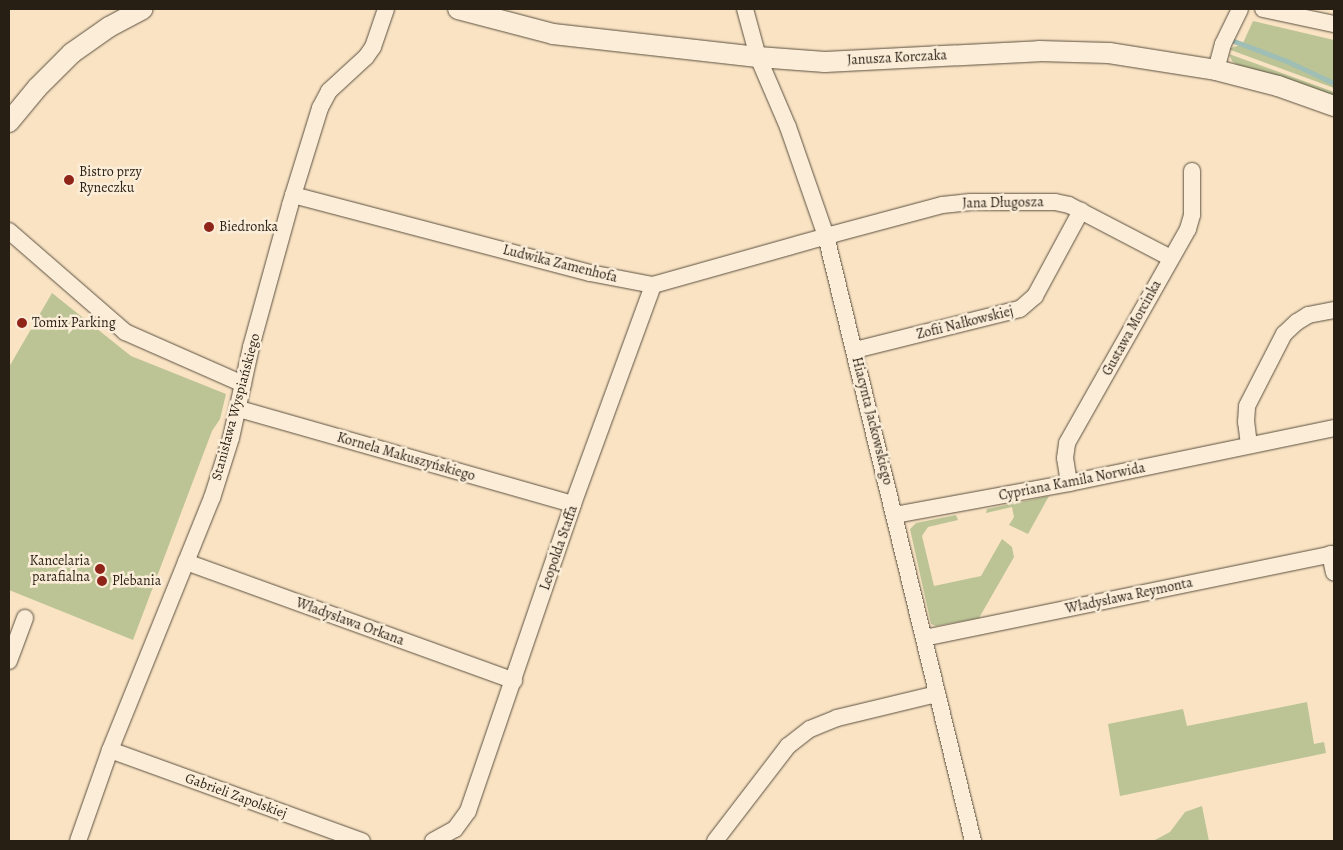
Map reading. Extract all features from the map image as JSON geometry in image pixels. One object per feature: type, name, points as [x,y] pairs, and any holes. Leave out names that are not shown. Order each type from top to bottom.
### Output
[{"type":"street","points":[[9,122],[37,88],[72,53],[109,27],[143,9]]},
{"type":"street","name":"Stanisława Wyspiańskiego","points":[[78,841],[110,750],[212,498],[239,409],[252,347],[293,195],[320,108],[329,91],[366,57],[378,35],[386,9]]},
{"type":"street","name":"Janusza Korczaka","points":[[458,9],[553,34],[758,58],[858,61],[1002,52],[1108,53],[1216,70],[1278,86],[1334,106]]},
{"type":"street","name":"Hiacynta Jackowskiego","points":[[744,9],[758,58],[791,136],[826,236],[895,515],[972,841]]},
{"type":"street","points":[[1216,70],[1223,44],[1240,9]]},
{"type":"street","points":[[1263,9],[1334,24]]},
{"type":"street","name":"Gustawa Morcinka","points":[[1069,483],[1065,458],[1067,443],[1188,229],[1192,215],[1192,171]]},
{"type":"street","name":"Ludwika Zamenhofa","points":[[293,195],[590,273],[653,285],[826,236]]},
{"type":"street","name":"Jana Długosza","points":[[826,236],[942,206],[971,202],[1055,202],[1069,205],[1171,258]]},
{"type":"street","name":"Zofii Nałkowskiej","points":[[855,350],[1020,309],[1035,296],[1081,211]]},
{"type":"street","points":[[9,231],[125,332],[244,384]]},
{"type":"street","name":"Leopolda Staffa","points":[[433,841],[455,829],[468,811],[573,504],[653,285]]},
{"type":"street","points":[[1249,445],[1246,406],[1284,334],[1308,315],[1334,310]]},
{"type":"street","name":"Kornela Makuszyńskiego","points":[[239,409],[573,504]]},
{"type":"street","name":"Cypriana Kamila Norwida","points":[[895,515],[1069,483],[1334,428]]},
{"type":"street","points":[[1332,554],[1334,573]]},
{"type":"street","name":"Władysława Reymonta","points":[[924,638],[1332,554]]},
{"type":"street","name":"Władysława Orkana","points":[[186,562],[514,681]]},
{"type":"street","points":[[9,661],[25,618]]},
{"type":"street","points":[[715,841],[788,746],[810,729],[836,718],[937,694]]},
{"type":"street","name":"Gabrieli Zapolskiej","points":[[110,750],[362,841]]},
{"type":"green space","points":[[1253,21],[1334,40],[1334,81],[1243,43]]},
{"type":"green space","points":[[1240,45],[1305,70],[1334,84],[1334,88],[1228,49]]},
{"type":"green space","points":[[1229,54],[1334,92],[1334,98],[1240,67],[1232,61]]},
{"type":"green space","points":[[52,293],[131,356],[226,394],[220,419],[212,431],[133,640],[9,590],[9,367]]},
{"type":"green space","points":[[1049,496],[1028,534],[1009,525],[1014,517],[1012,507],[986,513],[987,509]]},
{"type":"green space","points":[[956,515],[958,520],[928,527],[922,536],[934,586],[981,576],[1002,539],[1012,547],[1014,557],[979,618],[936,626],[931,624],[910,529],[916,523]]},
{"type":"green space","points":[[1307,702],[1314,744],[1324,742],[1326,753],[1120,796],[1108,724],[1183,709],[1187,726]]},
{"type":"green space","points":[[1202,806],[1209,841],[1153,841],[1170,832],[1185,812]]},
{"type":"waterway","points":[[1234,41],[1287,61],[1334,83]]},
{"type":"place","name":"Bistro przy Ryneczku","points":[[69,180]]},
{"type":"place","name":"Biedronka","points":[[209,227]]},
{"type":"place","name":"Tomix Parking","points":[[22,323]]},
{"type":"place","name":"Kancelaria parafialna","points":[[100,569]]},
{"type":"place","name":"Plebania","points":[[102,581]]}]
